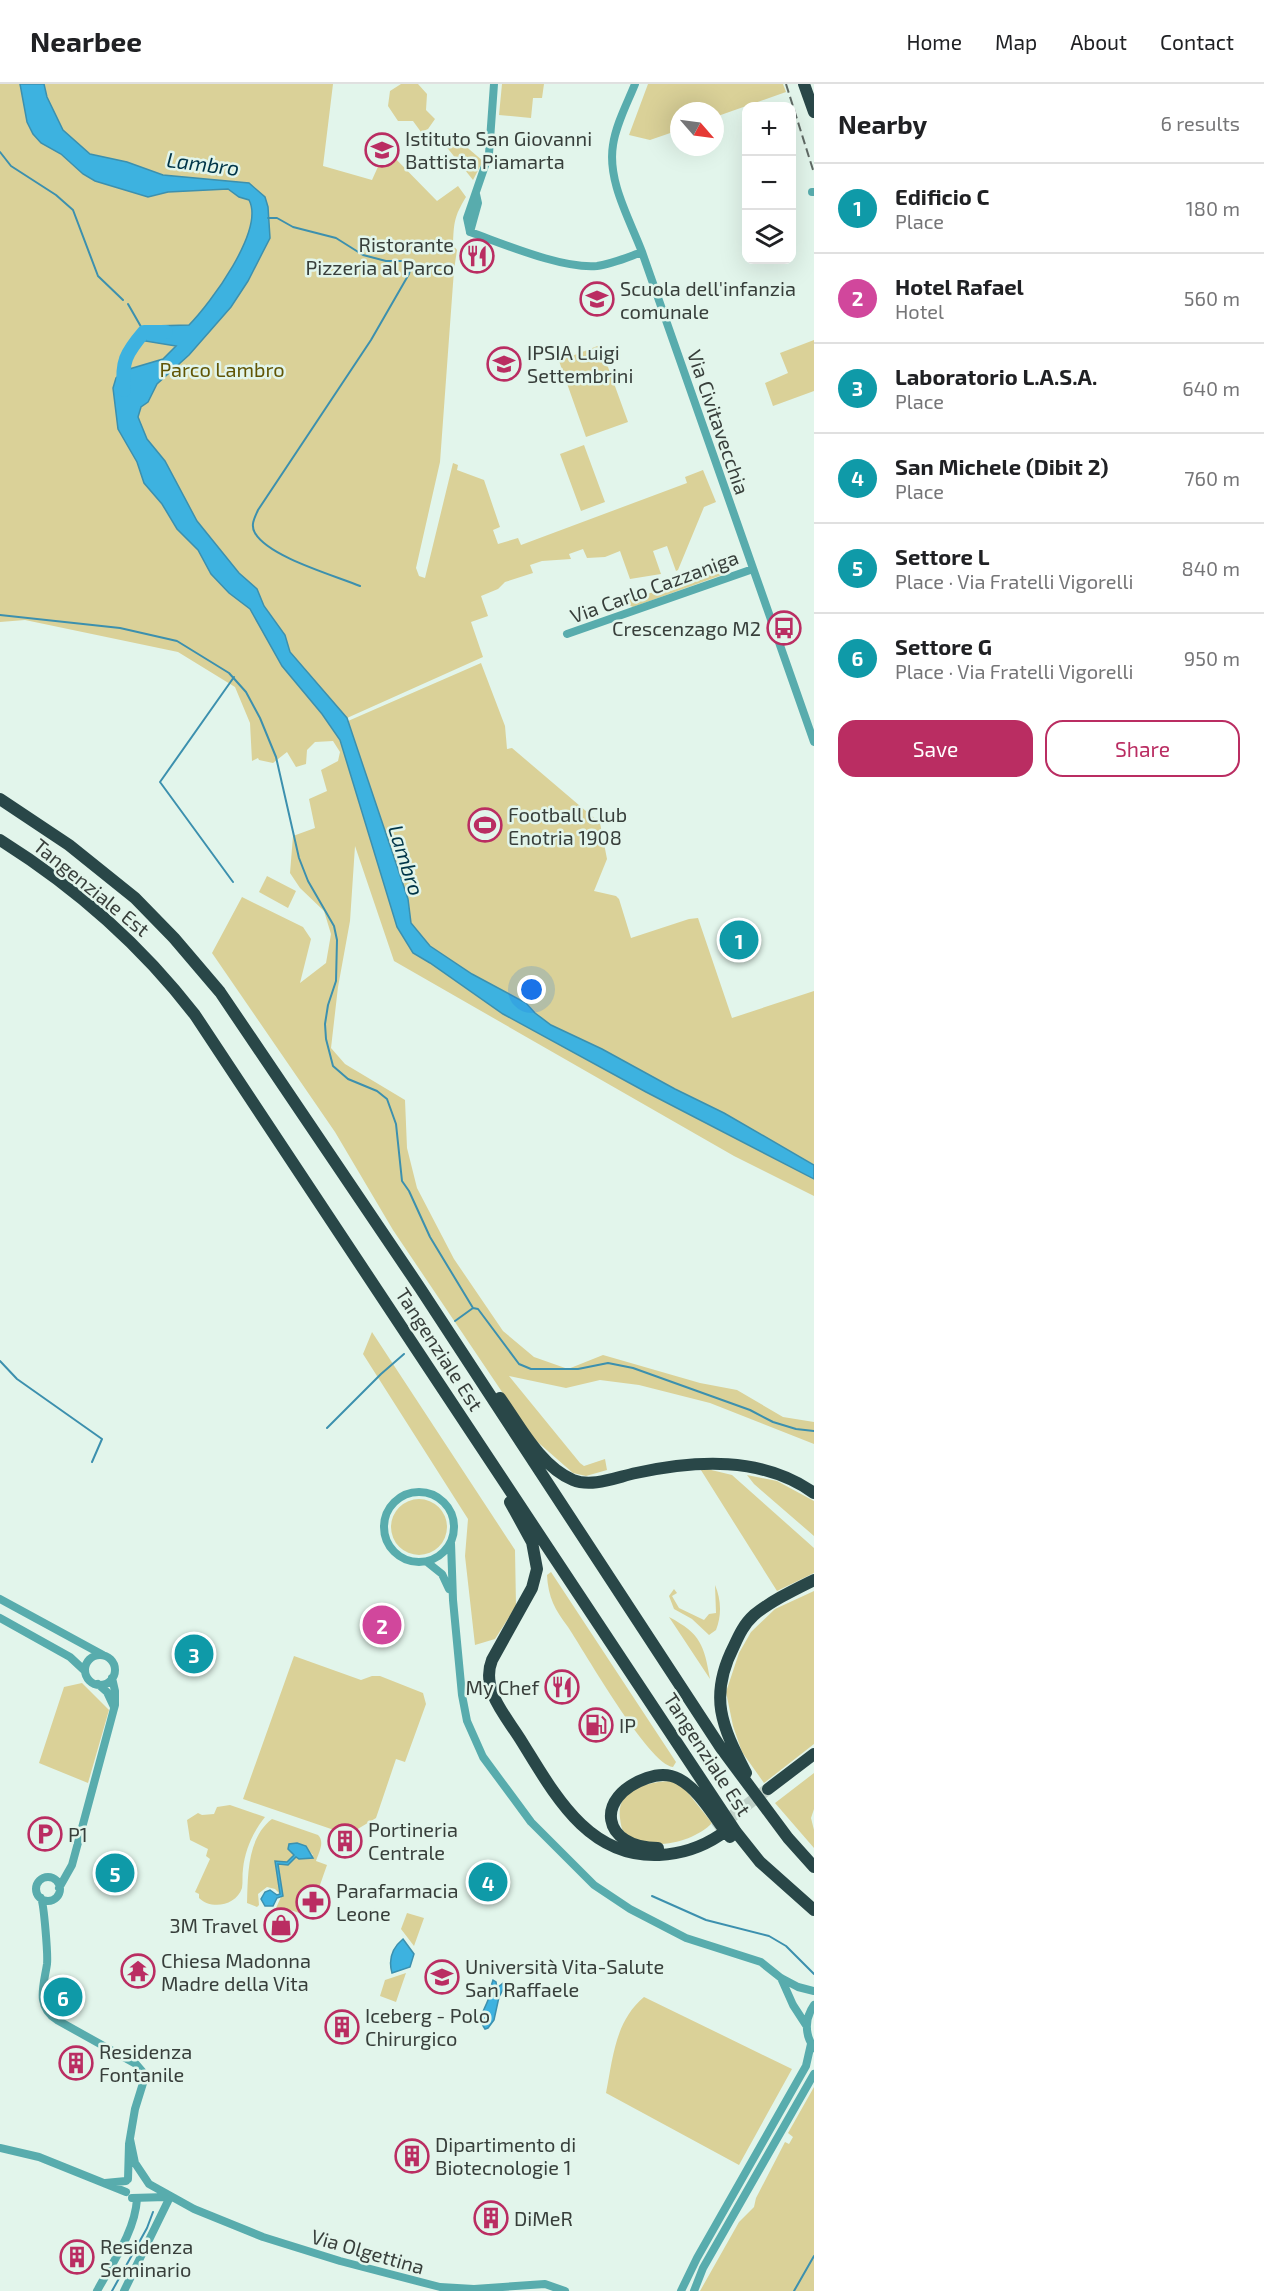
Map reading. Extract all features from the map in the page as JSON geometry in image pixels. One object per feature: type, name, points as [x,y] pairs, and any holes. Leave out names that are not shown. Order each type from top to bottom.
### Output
[{"type":"highway","points":[[804,84],[814,112]]},
{"type":"highway","name":"Tangenziale Est","points":[[0,798],[69,845],[116,882],[161,924],[205,973],[244,1026],[420,1288],[721,1748],[760,1801],[814,1867]]},
{"type":"highway","name":"Tangenziale Est","points":[[0,840],[51,875],[114,926],[152,963],[185,1002],[221,1053],[730,1824],[760,1862],[814,1910]]},
{"type":"highway","points":[[479,1380],[499,1397],[549,1463],[566,1476],[579,1482],[594,1482],[656,1468],[687,1464],[724,1464],[753,1467],[777,1473],[814,1493]]},
{"type":"highway","points":[[507,1486],[511,1506],[532,1542],[537,1569],[532,1588],[489,1668],[489,1686],[557,1798],[581,1825],[610,1846],[635,1854],[657,1855],[691,1849],[717,1832],[680,1845],[640,1846],[628,1842],[618,1833],[612,1822],[611,1810],[618,1796],[629,1785],[657,1775],[672,1776],[690,1787],[737,1844],[754,1860],[760,1862]]},
{"type":"highway","points":[[760,1801],[724,1722],[719,1698],[721,1678],[730,1654],[751,1618],[766,1606],[814,1580]]},
{"type":"highway","points":[[814,1754],[770,1792],[814,1763]]},
{"type":"street","points":[[494,84],[489,154],[476,194],[478,203],[470,232],[546,257],[579,265],[599,266],[642,252]]},
{"type":"street","name":"Via Civitavecchia","points":[[635,84],[614,136],[612,159],[616,183],[814,742]]},
{"type":"street","name":"Via Carlo Cazzaniga","points":[[567,634],[753,569]]},
{"type":"street","points":[[451,1543],[440,1556],[428,1562],[414,1563],[402,1559],[393,1552],[386,1541],[384,1519],[390,1507],[399,1498],[420,1492],[440,1499],[453,1517],[454,1530],[451,1543],[453,1600],[462,1695],[470,1730],[488,1765],[531,1822],[594,1885],[630,1909],[686,1938],[754,1959],[769,1966],[781,1978],[798,1987],[814,1991]]},
{"type":"street","points":[[428,1562],[442,1575],[453,1600]]},
{"type":"street","points":[[0,1599],[103,1655],[113,1663],[112,1678],[116,1693],[114,1708],[72,1865],[57,1896],[44,1910]]},
{"type":"street","points":[[0,1618],[70,1657],[85,1671],[88,1678],[107,1692],[114,1708]]},
{"type":"street","points":[[85,1671],[92,1657],[103,1655]]},
{"type":"street","points":[[97,1684],[106,1683],[112,1678]]},
{"type":"street","points":[[68,1872],[59,1878],[46,1877],[38,1882],[36,1891],[41,1898],[44,1910],[47,1960],[42,1995],[46,2011],[57,2020],[136,2064],[143,2074],[144,2084],[135,2109],[130,2139],[126,2192]]},
{"type":"street","points":[[52,1878],[59,1888]]},
{"type":"street","points":[[41,1898],[51,1900]]},
{"type":"street","points":[[681,2291],[697,2258],[806,2066],[813,2046],[806,2025],[793,2005],[781,1978]]},
{"type":"street","points":[[806,2025],[814,2005]]},
{"type":"street","points":[[694,2291],[703,2268],[814,2074]]},
{"type":"street","points":[[0,2148],[30,2154],[126,2192],[131,2198],[140,2198],[149,2191],[146,2180],[133,2158],[130,2139]]},
{"type":"street","points":[[102,2182],[127,2180],[136,2174],[146,2180]]},
{"type":"street","name":"Via Olgettina","points":[[146,2180],[170,2197],[218,2220],[280,2242],[422,2283],[449,2288],[474,2289],[544,2284],[565,2291]]},
{"type":"street","points":[[124,2291],[170,2197]]},
{"type":"street","name":"Via Olgettina","points":[[140,2198],[170,2197]]},
{"type":"street","points":[[96,2291],[132,2226],[140,2198]]},
{"type":"green space","name":"Parco Lambro","points":[[0,84],[333,84],[323,166],[372,180],[381,160],[389,152],[437,201],[458,186],[466,197],[455,220],[453,245],[457,250],[440,462],[416,568],[419,576],[425,578],[453,463],[458,465],[457,470],[484,480],[500,527],[493,530],[498,544],[518,538],[521,545],[687,483],[685,477],[703,470],[716,502],[704,507],[678,570],[676,571],[667,546],[653,551],[661,574],[630,579],[620,551],[605,557],[587,558],[583,549],[569,554],[571,559],[542,561],[530,565],[533,573],[505,582],[498,589],[481,596],[488,616],[471,622],[483,657],[346,717],[340,740],[397,927],[413,953],[503,1014],[646,1092],[814,1179],[814,1196],[734,1156],[394,961],[355,846],[350,921],[338,987],[331,1048],[345,1064],[405,1100],[407,1148],[417,1188],[454,1259],[503,1331],[534,1357],[568,1369],[603,1355],[700,1383],[737,1390],[783,1417],[814,1422],[814,1444],[710,1403],[639,1385],[600,1380],[566,1388],[509,1376],[580,1463],[584,1466],[605,1459],[607,1470],[586,1476],[573,1473],[533,1438],[393,1230],[335,1132],[212,953],[242,897],[303,927],[311,939],[300,983],[326,963],[331,934],[324,911],[300,888],[290,873],[293,836],[315,828],[309,799],[327,791],[321,770],[338,761],[340,752],[333,741],[315,742],[307,750],[306,764],[296,767],[287,752],[273,763],[258,758],[252,761],[250,723],[235,687],[178,652],[25,620],[0,622]]},
{"type":"green space","points":[[401,84],[418,84],[427,94],[426,110],[435,119],[428,129],[421,132],[413,121],[398,121],[388,106],[390,91]]},
{"type":"green space","points":[[502,84],[544,84],[542,98],[533,98],[531,118],[499,115]]},
{"type":"green space","points":[[648,84],[783,84],[786,92],[758,102],[742,102],[742,107],[724,114],[724,102],[670,102],[670,133],[650,140],[629,135]]},
{"type":"green space","points":[[450,133],[483,161],[473,180],[445,145],[446,137]]},
{"type":"green space","points":[[814,340],[814,391],[773,406],[765,383],[788,373],[780,353]]},
{"type":"green space","points":[[600,345],[628,422],[586,437],[559,361]]},
{"type":"green space","points":[[584,445],[605,502],[581,511],[560,454]]},
{"type":"green space","points":[[721,571],[722,575],[633,607],[622,602],[663,589],[667,590]]},
{"type":"green space","points":[[481,663],[505,726],[507,749],[512,748],[600,823],[607,859],[594,891],[616,896],[619,899],[631,938],[698,918],[732,1018],[814,991],[814,1165],[724,1113],[551,1025],[526,1003],[472,974],[430,946],[411,923],[408,899],[348,721]]},
{"type":"green space","points":[[267,876],[296,891],[288,908],[259,892]]},
{"type":"green space","points":[[372,1332],[515,1550],[516,1606],[495,1639],[475,1645],[465,1556],[468,1519],[363,1354]]},
{"type":"green space","points":[[699,1467],[732,1475],[814,1548],[814,1573],[777,1591]]},
{"type":"green space","points":[[747,1475],[777,1481],[814,1501],[814,1536],[754,1484]]},
{"type":"green space","points":[[419,1499],[430,1501],[439,1507],[445,1516],[447,1527],[445,1538],[439,1547],[430,1553],[419,1555],[408,1553],[399,1547],[393,1538],[391,1527],[393,1516],[399,1507],[408,1501]]},
{"type":"green space","points":[[551,1572],[676,1762],[673,1767],[662,1761],[633,1728],[559,1615],[549,1590],[547,1575]]},
{"type":"green space","points":[[715,1585],[720,1601],[720,1613],[716,1630],[709,1635],[692,1619],[674,1609],[669,1596],[674,1589],[677,1593],[672,1596],[679,1608],[704,1620],[709,1614],[716,1613]]},
{"type":"green space","points":[[814,1591],[814,1744],[764,1783],[742,1752],[733,1726],[726,1692],[739,1653],[751,1632],[775,1609]]},
{"type":"green space","points":[[669,1617],[688,1629],[699,1642],[706,1657],[710,1679]]},
{"type":"green space","points":[[294,1656],[361,1680],[380,1676],[423,1693],[426,1704],[405,1762],[396,1759],[376,1818],[351,1833],[340,1832],[243,1799]]},
{"type":"green space","points":[[82,1683],[109,1710],[88,1783],[39,1763],[64,1687]]},
{"type":"green space","points":[[814,1773],[814,1809],[811,1818],[814,1848],[775,1803]]},
{"type":"green space","points":[[672,1781],[681,1784],[712,1823],[694,1835],[671,1843],[647,1843],[627,1835],[622,1829],[620,1808],[628,1793],[644,1785]]},
{"type":"green space","points":[[230,1805],[265,1817],[253,1835],[248,1848],[239,1894],[229,1902],[210,1904],[199,1898],[199,1894],[195,1892],[210,1859],[206,1856],[208,1849],[190,1840],[187,1820],[198,1813],[214,1814],[217,1807]]},
{"type":"green space","points":[[272,1819],[318,1835],[320,1838],[321,1847],[316,1861],[327,1865],[309,1916],[290,1910],[289,1914],[284,1916],[276,1908],[283,1896],[278,1864],[288,1865],[296,1857],[313,1855],[308,1850],[294,1855],[287,1862],[276,1861],[280,1894],[275,1889],[267,1887],[258,1894],[259,1905],[257,1907],[247,1903],[250,1858],[253,1847],[264,1827]]},
{"type":"green space","points":[[407,1913],[424,1918],[414,1946],[401,1929]]},
{"type":"green space","points":[[406,1973],[396,2002],[380,1996],[385,1980]]},
{"type":"green space","points":[[644,1997],[792,2069],[739,2165],[606,2093],[613,2054],[621,2029],[634,2007]]},
{"type":"green space","points":[[814,2087],[814,2291],[700,2291],[739,2222],[754,2207],[756,2198],[785,2142],[789,2144],[793,2137],[788,2133]]},
{"type":"water","points":[[20,84],[44,84],[47,97],[63,130],[90,154],[127,162],[163,175],[249,183],[265,197],[270,238],[248,281],[231,307],[189,355],[157,384],[148,402],[141,407],[138,417],[147,439],[165,461],[197,521],[239,573],[257,589],[264,606],[285,635],[290,652],[347,718],[408,899],[411,923],[430,946],[472,974],[526,1003],[551,1025],[724,1113],[814,1165],[814,1179],[646,1092],[503,1014],[413,953],[397,927],[340,740],[322,714],[282,666],[250,609],[229,593],[211,574],[198,550],[177,529],[162,504],[144,483],[137,462],[118,429],[113,388],[116,378],[126,370],[163,359],[176,346],[145,341],[152,326],[189,325],[209,301],[243,247],[252,213],[249,200],[239,197],[228,189],[168,192],[148,197],[95,181],[83,174],[61,154],[41,143],[33,134],[27,122]]},
{"type":"water","points":[[297,1843],[306,1846],[313,1858],[299,1859],[296,1857],[288,1865],[278,1864],[283,1896],[277,1898],[273,1906],[265,1906],[261,1899],[265,1892],[270,1890],[277,1895],[280,1894],[275,1861],[287,1862],[294,1855],[288,1849],[289,1844]]},
{"type":"water","points":[[403,1939],[414,1954],[410,1967],[392,1973],[390,1963],[392,1954]]},
{"type":"water","points":[[493,1980],[497,1988],[503,1983],[506,1984],[499,1997],[494,2020],[485,2029],[481,2018]]},
{"type":"waterway","points":[[0,152],[11,166],[56,195],[73,210],[98,276],[123,300]]},
{"type":"waterway","points":[[268,218],[277,218],[293,227],[336,238],[363,255],[386,261],[406,261]]},
{"type":"waterway","points":[[360,586],[274,550],[262,542],[255,533],[253,524],[258,510],[371,340],[409,274],[412,261]]},
{"type":"waterway","points":[[128,304],[144,332]]},
{"type":"waterway","name":"Lambro","points":[[124,390],[124,365],[133,346],[144,332],[166,332]]},
{"type":"waterway","points":[[0,615],[120,628],[177,641],[229,673],[246,692],[260,718],[276,757],[299,858],[308,881],[334,926],[337,940],[336,981],[328,1005],[325,1024],[326,1039],[333,1066],[348,1079],[377,1091],[387,1099],[396,1124],[402,1181],[430,1237],[473,1308],[478,1309],[519,1364],[531,1369],[578,1369],[608,1363],[633,1368],[750,1410],[773,1422],[796,1429],[814,1431]]},
{"type":"waterway","points":[[233,882],[160,782],[234,677]]},
{"type":"waterway","points":[[455,1321],[473,1308]]},
{"type":"waterway","points":[[327,1428],[404,1354]]},
{"type":"waterway","points":[[0,1361],[17,1379],[102,1439],[92,1462]]},
{"type":"waterway","points":[[652,1896],[706,1920],[769,1936],[786,1946],[814,1974]]},
{"type":"waterway","points":[[112,2291],[147,2228],[153,2212]]},
{"type":"waterway","points":[[794,2291],[814,2256]]},
{"type":"tunnel","points":[[715,1829],[768,1789]]},
{"type":"railway","points":[[786,84],[814,173]]},
{"type":"place","name":"Istituto San Giovanni Battista Piamarta","points":[[382,150]]},
{"type":"place","name":"Ristorante Pizzeria al Parco","points":[[477,256]]},
{"type":"place","name":"Scuola dell'infanzia comunale","points":[[597,299]]},
{"type":"place","name":"IPSIA Luigi Settembrini","points":[[504,364]]},
{"type":"place","name":"Crescenzago M2","points":[[784,628]]},
{"type":"place","name":"Football Club Enotria 1908","points":[[485,825]]},
{"type":"place","name":"Edificio C","points":[[739,940]]},
{"type":"place","name":"Hotel Rafael","points":[[382,1625]]},
{"type":"place","name":"Laboratorio L.A.S.A.","points":[[194,1654]]},
{"type":"place","name":"My Chef","points":[[562,1687]]},
{"type":"place","name":"IP","points":[[596,1725]]},
{"type":"place","name":"P1","points":[[45,1834]]},
{"type":"place","name":"Portineria Centrale","points":[[345,1841]]},
{"type":"place","name":"Settore L","points":[[115,1873]]},
{"type":"place","name":"San Michele (Dibit 2)","points":[[488,1882]]},
{"type":"place","name":"Parafarmacia Leone","points":[[313,1902]]},
{"type":"place","name":"3M Travel","points":[[281,1925]]},
{"type":"place","name":"Chiesa Madonna Madre della Vita","points":[[138,1971]]},
{"type":"place","name":"Università Vita-Salute San Raffaele","points":[[442,1977]]},
{"type":"place","name":"Settore G","points":[[63,1997]]},
{"type":"place","name":"Iceberg - Polo Chirurgico","points":[[342,2027]]},
{"type":"place","name":"Residenza Fontanile","points":[[76,2063]]},
{"type":"place","name":"Dipartimento di Biotecnologie 1","points":[[412,2156]]},
{"type":"place","name":"DiMeR","points":[[491,2218]]},
{"type":"place","name":"Residenza Seminario","points":[[77,2257]]}]
